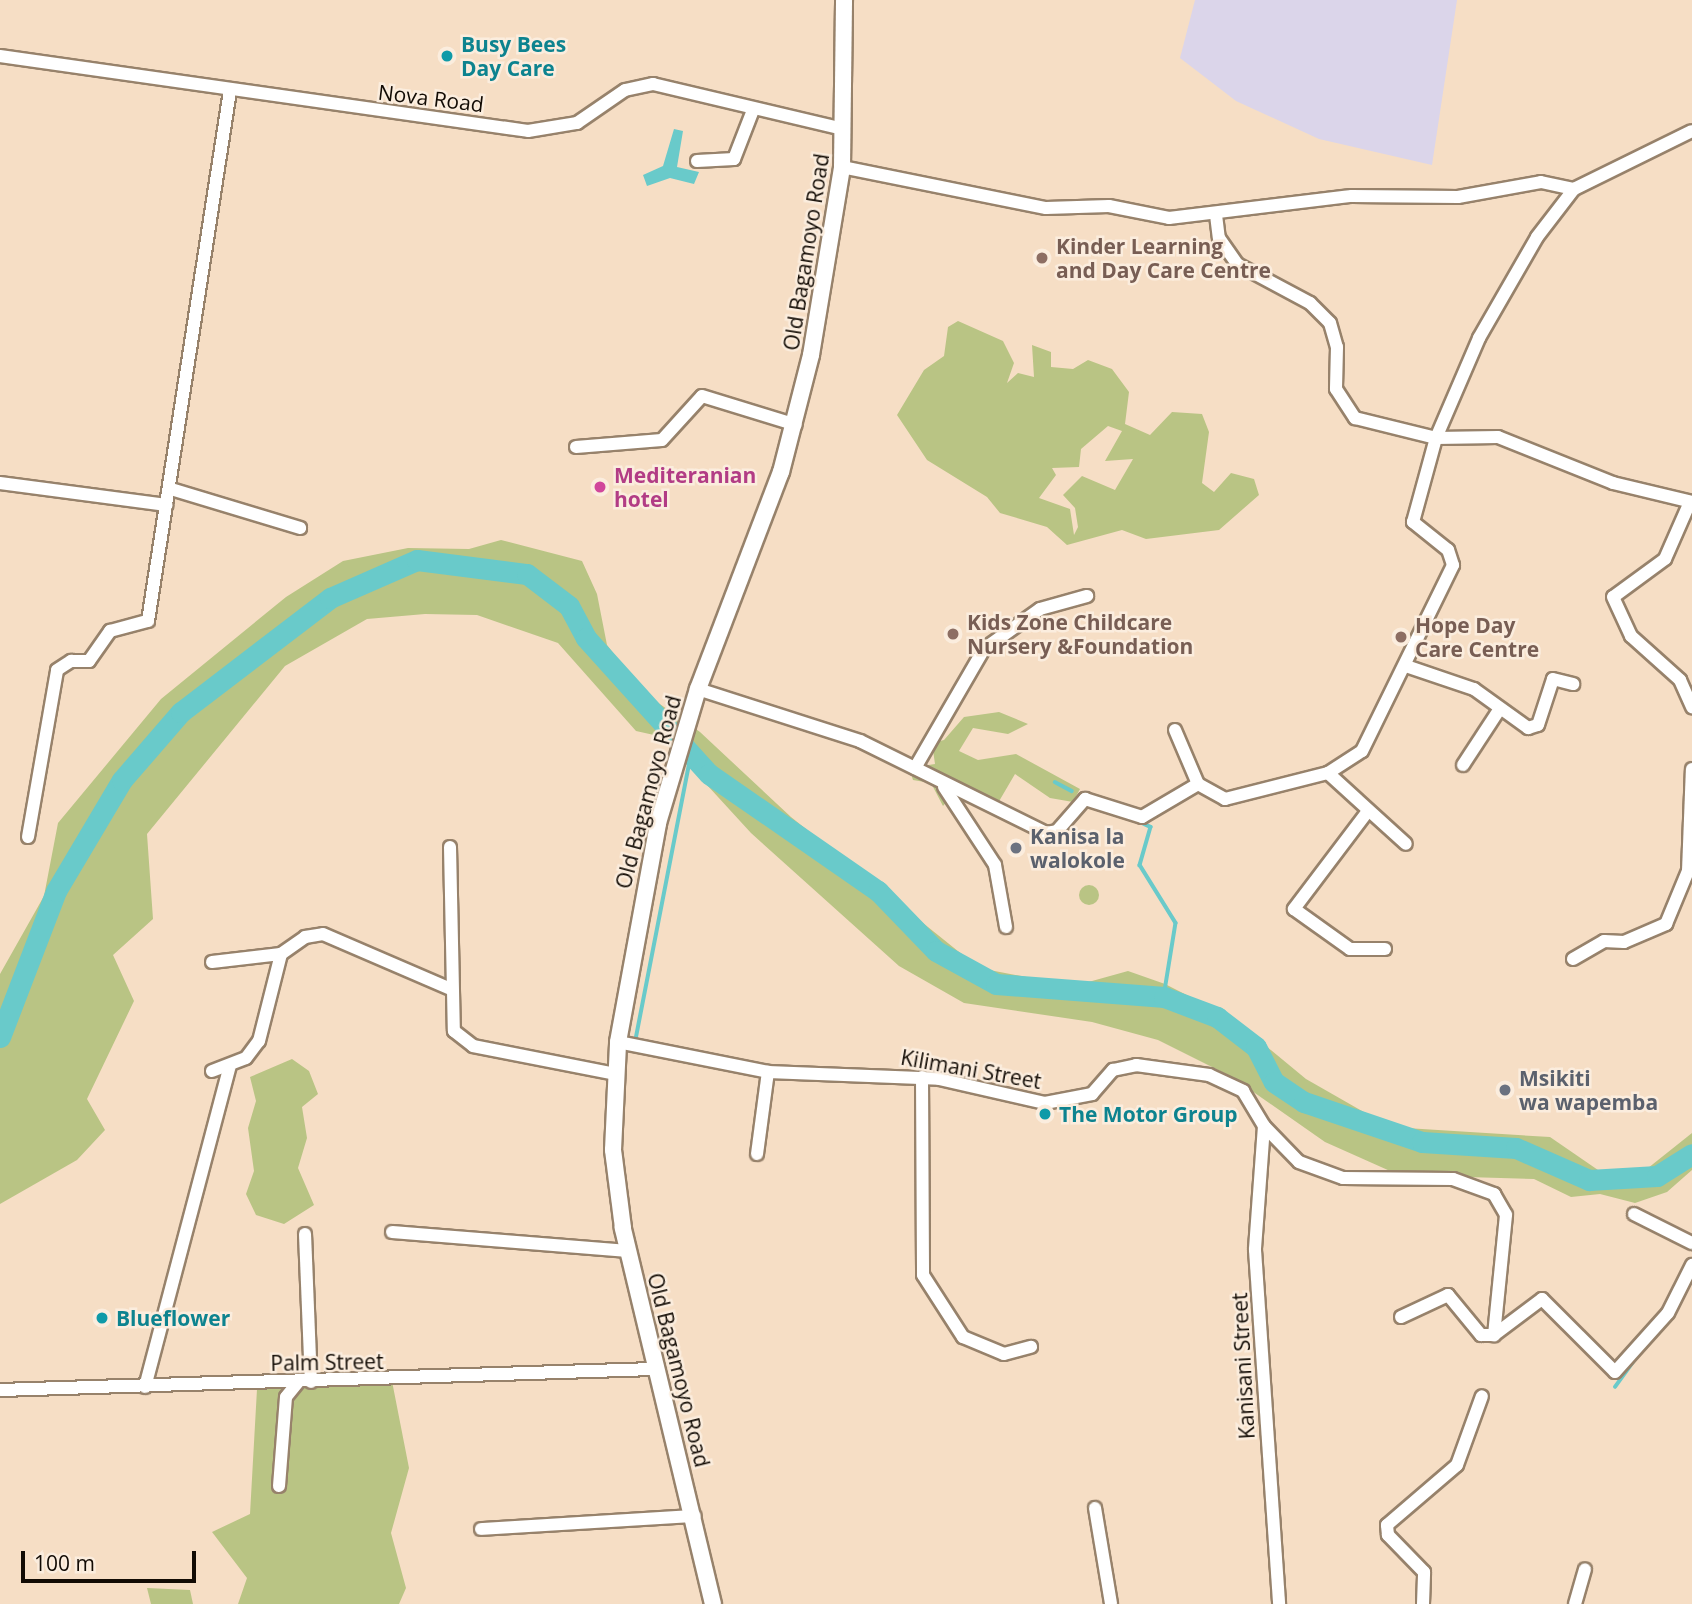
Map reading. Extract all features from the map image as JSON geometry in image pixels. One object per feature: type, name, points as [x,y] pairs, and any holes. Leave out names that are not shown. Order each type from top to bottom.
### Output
[{"type":"main road","name":"Old Bagamoyo Road","points":[[713,1604],[695,1516],[655,1369],[628,1251],[613,1150],[618,1042],[642,891],[677,756],[698,689],[796,425],[842,167],[844,0]]},
{"type":"street","name":"Nova Road","points":[[0,56],[230,91],[528,131],[577,123],[639,85],[844,129]]},
{"type":"street","points":[[28,837],[57,670],[71,661],[89,661],[110,631],[148,621],[171,489],[230,91]]},
{"type":"street","points":[[697,161],[734,159],[752,110]]},
{"type":"street","points":[[1175,730],[1199,784],[1225,799],[1328,773],[1357,756],[1377,733],[1453,565],[1448,550],[1413,522],[1436,438],[1479,338],[1536,237],[1574,189],[1692,131]]},
{"type":"street","points":[[842,167],[1046,208],[1109,206],[1169,218],[1216,215],[1352,196],[1458,197],[1541,183],[1574,189]]},
{"type":"street","points":[[1216,215],[1219,238],[1237,264],[1310,303],[1330,323],[1342,407],[1383,429],[1436,438],[1498,438],[1614,483],[1691,502],[1665,559],[1613,597],[1631,636],[1680,680],[1692,706]]},
{"type":"street","points":[[576,447],[662,440],[702,396],[796,425]]},
{"type":"street","points":[[0,483],[167,505]]},
{"type":"street","points":[[171,489],[300,528]]},
{"type":"street","points":[[915,768],[984,649],[1040,609],[1087,596]]},
{"type":"street","points":[[1406,666],[1474,689],[1520,725],[1538,725],[1553,679],[1573,684]]},
{"type":"street","points":[[698,689],[848,736],[915,768],[941,784],[1052,833],[1086,799],[1142,817],[1199,784]]},
{"type":"street","points":[[1463,765],[1499,710]]},
{"type":"street","points":[[1573,959],[1604,942],[1624,942],[1666,924],[1688,871],[1692,769]]},
{"type":"street","points":[[1328,773],[1406,844]]},
{"type":"street","points":[[941,784],[995,865],[1006,927]]},
{"type":"street","points":[[1368,811],[1294,909],[1350,949],[1385,949]]},
{"type":"street","points":[[450,847],[454,1031],[473,1046],[616,1074]]},
{"type":"street","points":[[212,962],[281,954],[305,937],[323,934],[451,989]]},
{"type":"street","points":[[212,1070],[229,1068],[246,1058],[267,1025],[281,954]]},
{"type":"street","name":"Kilimani Street","points":[[618,1042],[768,1072],[922,1077],[1045,1103],[1092,1094],[1113,1070],[1161,1065],[1209,1075],[1243,1091],[1264,1126],[1299,1162],[1343,1178],[1452,1179],[1494,1194],[1506,1215],[1494,1335]]},
{"type":"street","points":[[145,1387],[229,1068]]},
{"type":"street","points":[[757,1154],[768,1072]]},
{"type":"street","points":[[922,1077],[923,1275],[963,1338],[1004,1354],[1031,1347]]},
{"type":"street","name":"Kanisani Street","points":[[1264,1126],[1255,1242],[1279,1604]]},
{"type":"street","points":[[1634,1214],[1692,1242]]},
{"type":"street","points":[[392,1232],[628,1251]]},
{"type":"street","points":[[279,1486],[286,1397],[306,1381],[305,1234]]},
{"type":"street","points":[[1401,1317],[1448,1294],[1481,1335],[1494,1335],[1542,1299],[1603,1366],[1620,1370],[1668,1313],[1692,1265]]},
{"type":"street","name":"Palm Street","points":[[0,1390],[655,1369]]},
{"type":"street","points":[[1423,1604],[1424,1572],[1388,1535],[1387,1525],[1457,1465],[1482,1396]]},
{"type":"street","points":[[1095,1508],[1111,1604]]},
{"type":"street","points":[[481,1529],[695,1516]]},
{"type":"street","points":[[1575,1604],[1585,1569]]},
{"type":"shaded area","points":[[1195,0],[1457,0],[1432,165],[1319,139],[1236,101],[1180,58]]},
{"type":"shaded area","name":"Hope Day Care Centre","points":[[1398,630],[1404,630],[1409,638],[1407,644],[1398,646],[1393,641],[1393,635]]},
{"type":"green space","points":[[958,321],[1003,341],[1014,363],[1007,383],[1018,373],[1034,377],[1032,345],[1051,352],[1051,367],[1073,369],[1088,360],[1112,369],[1129,392],[1125,424],[1150,435],[1172,412],[1202,414],[1209,432],[1202,483],[1214,492],[1231,473],[1254,479],[1259,495],[1219,530],[1146,539],[1122,530],[1067,545],[1047,527],[1000,513],[987,497],[927,460],[897,415],[924,370],[944,356],[948,327]],"holes":[[[1108,426],[1122,431],[1105,461],[1133,459],[1115,490],[1082,476],[1063,495],[1075,508],[1078,527],[1074,535],[1070,509],[1039,498],[1056,475],[1052,468],[1079,467],[1081,449]]]},
{"type":"green space","points":[[501,540],[582,561],[597,594],[607,645],[644,693],[700,732],[791,817],[979,968],[1074,986],[1128,971],[1165,984],[1232,1018],[1306,1079],[1390,1127],[1550,1137],[1598,1170],[1638,1176],[1692,1133],[1692,1170],[1667,1192],[1635,1203],[1600,1194],[1571,1197],[1534,1179],[1399,1175],[1325,1142],[1232,1077],[1158,1040],[1092,1022],[964,1003],[899,966],[751,833],[663,737],[636,731],[558,643],[477,615],[425,614],[367,619],[285,666],[147,834],[153,919],[113,955],[134,1001],[87,1099],[105,1130],[77,1160],[0,1204],[0,974],[44,896],[58,823],[161,699],[286,597],[343,561],[408,548],[469,549]]},
{"type":"green space","points":[[999,712],[1028,724],[1008,734],[973,728],[959,751],[978,760],[1016,754],[1080,789],[1073,802],[1050,798],[1015,774],[998,803],[962,784],[943,806],[931,783],[913,780],[909,768],[935,764],[932,743],[944,740],[964,717]]},
{"type":"green space","points":[[1089,885],[1096,888],[1099,895],[1096,902],[1089,905],[1082,902],[1079,895],[1082,888]]},
{"type":"green space","points":[[292,1059],[309,1071],[318,1094],[302,1107],[307,1138],[298,1168],[314,1205],[284,1224],[256,1215],[246,1194],[254,1171],[248,1128],[256,1101],[250,1077]]},
{"type":"green space","points":[[390,1371],[409,1468],[391,1533],[406,1588],[399,1604],[238,1604],[247,1578],[212,1532],[250,1514],[257,1389],[289,1374]]},
{"type":"green space","points":[[147,1588],[190,1590],[193,1604],[151,1604]]},
{"type":"water","points":[[674,129],[683,131],[677,167],[699,172],[694,184],[670,178],[647,186],[643,175],[663,166]]},
{"type":"waterway","points":[[850,139],[850,153]]},
{"type":"waterway","points":[[794,453],[809,393]]},
{"type":"waterway","points":[[0,1037],[56,891],[122,780],[181,712],[330,598],[417,560],[527,574],[569,606],[586,638],[709,774],[878,891],[936,951],[996,984],[1164,997],[1217,1017],[1256,1047],[1274,1082],[1304,1102],[1422,1142],[1516,1148],[1589,1180],[1657,1176],[1692,1154]]},
{"type":"waterway","points":[[636,1037],[691,753]]},
{"type":"waterway","points":[[1055,782],[1072,791]]},
{"type":"waterway","points":[[1138,821],[1151,827],[1140,865],[1176,923],[1164,997]]},
{"type":"waterway","points":[[1680,1161],[1692,1159]]},
{"type":"waterway","points":[[1678,1306],[1689,1282]]},
{"type":"waterway","points":[[1615,1387],[1638,1355]]},
{"type":"place","name":"Busy Bees Day Care","points":[[447,56]]},
{"type":"place","name":"Kinder Learning and Day Care Centre","points":[[1042,258]]},
{"type":"place","name":"Mediteranian hotel","points":[[600,487]]},
{"type":"place","name":"Kids Zone Childcare Nursery &Foundation","points":[[953,634]]},
{"type":"place","name":"Hope Day Care Centre","points":[[1401,637]]},
{"type":"place","name":"Kanisa la walokole","points":[[1016,848]]},
{"type":"place","name":"Msikiti wa wapemba","points":[[1505,1090]]},
{"type":"place","name":"The Motor Group","points":[[1045,1114]]},
{"type":"place","name":"Blueflower","points":[[102,1318]]}]
